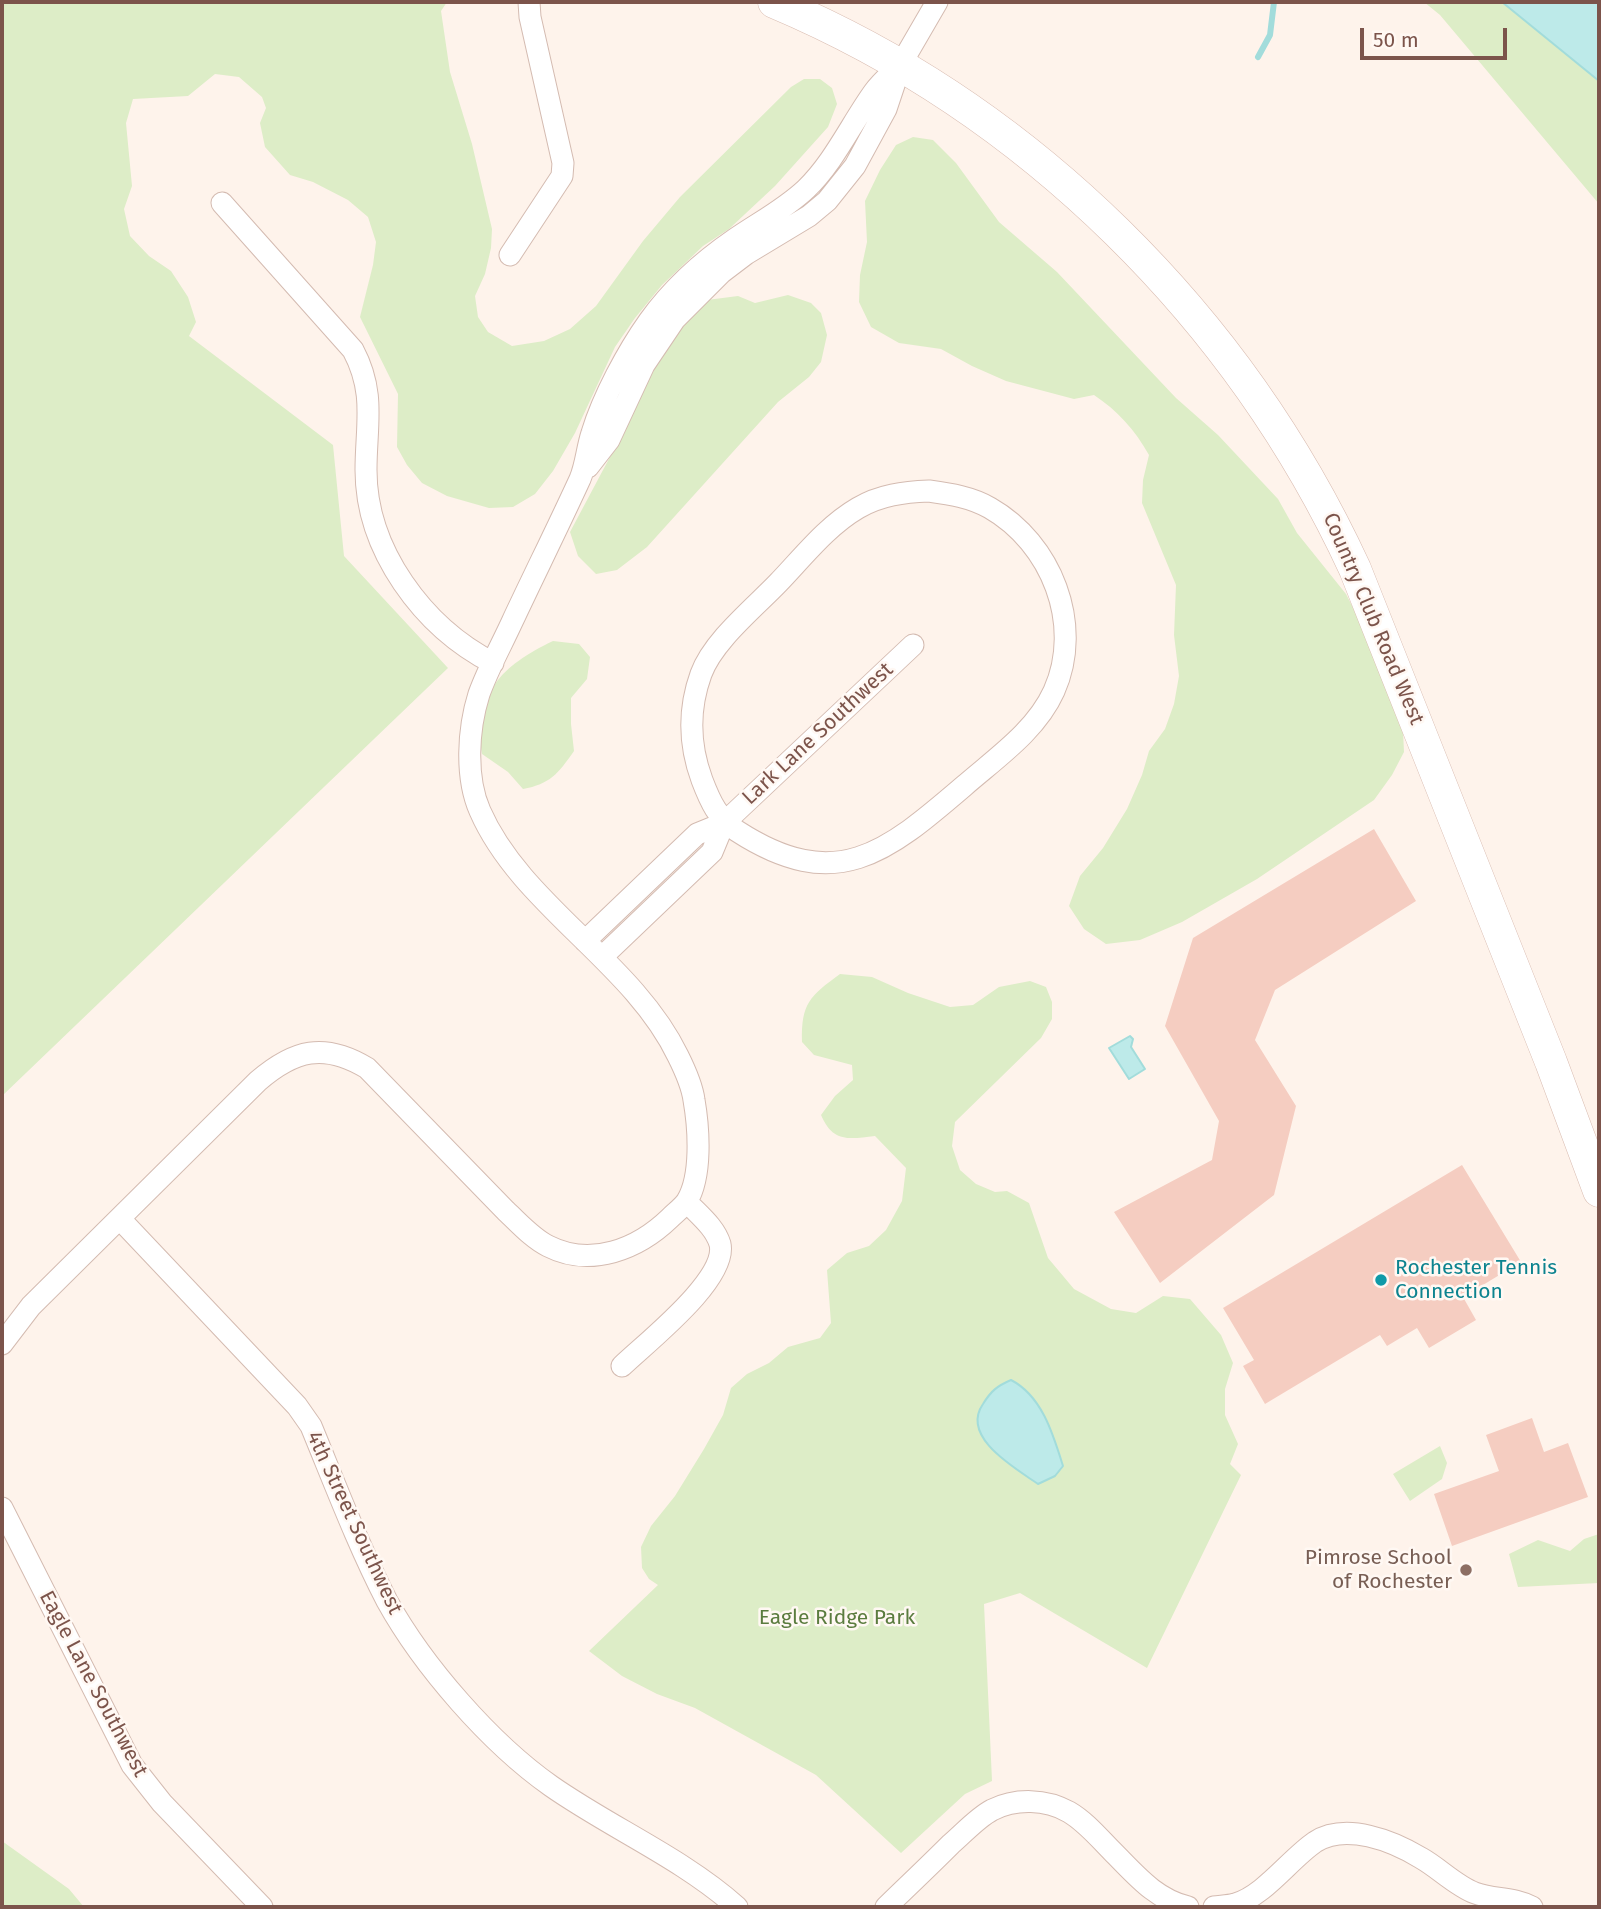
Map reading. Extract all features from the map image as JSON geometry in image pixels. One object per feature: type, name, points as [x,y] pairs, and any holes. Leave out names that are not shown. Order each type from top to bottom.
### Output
[{"type":"main road","name":"Country Club Road West","points":[[774,2],[820,22],[901,64],[1004,135],[1083,200],[1161,277],[1247,383],[1300,463],[1350,557],[1396,666],[1599,1191]]},
{"type":"street","points":[[510,255],[562,176],[563,163],[530,17],[529,2]]},
{"type":"street","points":[[2,1344],[31,1306],[276,1065],[294,1056],[314,1052],[334,1053],[368,1068],[527,1231],[548,1247],[573,1254],[598,1256],[625,1250],[648,1237],[687,1202],[697,1165],[694,1096],[671,1041],[655,1016],[516,866],[495,838],[479,808],[472,781],[472,726],[479,695],[582,474],[592,432],[626,357],[650,320],[670,296],[713,255],[808,187],[876,89],[901,64],[936,2]]},
{"type":"street","points":[[222,203],[353,350],[363,370],[368,394],[366,473],[371,512],[379,540],[394,569],[421,604],[452,637],[493,663]]},
{"type":"street","points":[[929,491],[960,496],[988,507],[1012,522],[1030,540],[1045,562],[1058,592],[1063,611],[1065,649],[1054,692],[1029,730],[914,829],[876,852],[854,859],[832,862],[785,858],[724,823],[709,798],[691,741],[691,717],[702,672],[726,636],[836,524],[879,498],[904,492],[929,491]]},
{"type":"street","name":"Lark Lane Southwest","points":[[585,941],[697,834],[724,823],[913,645]]},
{"type":"street","name":"Lark Lane Southwest","points":[[602,957],[712,852],[724,823]]},
{"type":"street","points":[[622,1366],[704,1288],[719,1260],[720,1245],[715,1232],[687,1202]]},
{"type":"street","name":"4th Street Southwest","points":[[120,1219],[297,1406],[311,1426],[387,1601],[408,1636],[445,1684],[505,1748],[527,1767],[572,1799],[710,1885],[737,1907]]},
{"type":"street","name":"Eagle Lane Southwest","points":[[2,1508],[132,1765],[162,1803],[262,1907]]},
{"type":"street","points":[[886,1907],[972,1824],[991,1810],[1028,1801],[1067,1811],[1085,1824],[1157,1895],[1174,1904],[1188,1907]]},
{"type":"street","points":[[1214,1907],[1246,1900],[1318,1840],[1343,1832],[1377,1839],[1403,1849],[1471,1900],[1510,1899],[1532,1907]]},
{"type":"green space","points":[[2,2],[447,2],[441,11],[450,72],[472,144],[492,229],[485,274],[475,296],[478,317],[488,332],[512,346],[544,341],[570,329],[596,306],[643,241],[680,197],[791,87],[804,79],[820,79],[832,88],[837,104],[828,127],[775,186],[729,229],[703,246],[662,285],[635,318],[615,347],[575,433],[553,471],[535,494],[513,507],[489,508],[447,496],[422,483],[397,447],[398,394],[360,317],[376,242],[368,217],[348,200],[313,182],[290,175],[265,147],[260,123],[266,108],[262,97],[239,77],[215,74],[188,96],[133,99],[126,123],[132,186],[124,209],[130,236],[149,256],[171,271],[188,297],[196,322],[189,336],[333,445],[344,556],[448,668],[2,1096]]},
{"type":"green space","points":[[1424,2],[1599,2],[1599,204],[1440,15]]},
{"type":"green space","points":[[913,137],[933,140],[956,163],[999,222],[1057,272],[1176,398],[1218,435],[1278,499],[1297,533],[1346,594],[1373,647],[1403,731],[1404,752],[1374,800],[1257,879],[1182,922],[1140,940],[1106,944],[1084,929],[1069,906],[1080,876],[1103,848],[1127,809],[1149,751],[1165,729],[1174,704],[1179,676],[1174,635],[1176,585],[1142,503],[1143,480],[1149,455],[1125,422],[1094,395],[1074,399],[1006,381],[941,349],[899,343],[871,327],[859,302],[860,275],[867,242],[865,201],[896,145]]},
{"type":"green space","points":[[788,295],[811,303],[821,313],[827,335],[821,362],[809,377],[778,402],[647,547],[617,570],[596,574],[578,556],[570,532],[627,425],[647,379],[677,332],[707,300],[738,296],[755,303]]},
{"type":"green space","points":[[553,641],[579,644],[590,657],[587,679],[571,698],[574,751],[553,777],[523,789],[508,772],[482,754],[482,714],[495,684],[506,672]]},
{"type":"green space","name":"Eagle Ridge Park","points":[[840,974],[872,977],[950,1007],[973,1005],[999,987],[1030,981],[1046,987],[1052,1002],[1052,1019],[1041,1038],[955,1122],[952,1146],[960,1170],[976,1184],[995,1192],[1007,1191],[1029,1203],[1048,1258],[1074,1289],[1111,1309],[1136,1313],[1163,1296],[1190,1299],[1221,1335],[1233,1363],[1225,1389],[1225,1415],[1238,1444],[1230,1464],[1241,1475],[1147,1668],[1020,1593],[984,1604],[992,1781],[965,1794],[901,1853],[816,1775],[695,1708],[657,1694],[622,1676],[589,1651],[658,1585],[649,1579],[642,1568],[641,1547],[651,1526],[675,1496],[704,1449],[723,1415],[731,1388],[788,1347],[820,1338],[831,1323],[827,1270],[847,1253],[869,1246],[886,1230],[902,1201],[906,1168],[875,1136],[850,1138],[837,1135],[831,1131],[821,1115],[835,1096],[853,1080],[852,1065],[814,1055],[802,1042],[803,1018],[809,1002],[821,988]]},
{"type":"green space","points":[[1440,1446],[1447,1463],[1442,1479],[1410,1501],[1393,1474]]},
{"type":"green space","points":[[1599,1534],[1599,1583],[1518,1587],[1509,1554],[1538,1540],[1570,1551],[1584,1539]]},
{"type":"green space","points":[[2,1841],[69,1889],[84,1907],[2,1907]]},
{"type":"water","points":[[1502,2],[1599,2],[1599,81]]},
{"type":"water","points":[[1130,1036],[1133,1039],[1131,1047],[1145,1069],[1129,1079],[1109,1048]]},
{"type":"water","points":[[1011,1380],[1031,1396],[1045,1417],[1063,1466],[1055,1476],[1038,1484],[993,1450],[984,1440],[979,1428],[978,1416],[986,1399],[995,1389]]},
{"type":"building","points":[[1374,829],[1416,901],[1275,990],[1255,1040],[1296,1106],[1274,1195],[1160,1283],[1114,1212],[1212,1160],[1219,1121],[1165,1026],[1193,938]]},
{"type":"building","name":"Rochester Tennis Connection","points":[[1462,1165],[1521,1262],[1463,1297],[1476,1320],[1429,1348],[1417,1328],[1387,1346],[1380,1335],[1265,1404],[1243,1366],[1254,1360],[1223,1308]]},
{"type":"building","points":[[1532,1418],[1544,1452],[1568,1443],[1588,1497],[1452,1546],[1434,1494],[1499,1471],[1486,1435]]},
{"type":"waterway","points":[[1258,57],[1270,35],[1274,2]]},
{"type":"place","name":"Rochester Tennis Connection","points":[[1381,1280]]},
{"type":"place","name":"Pimrose School of Rochester","points":[[1466,1570]]}]
